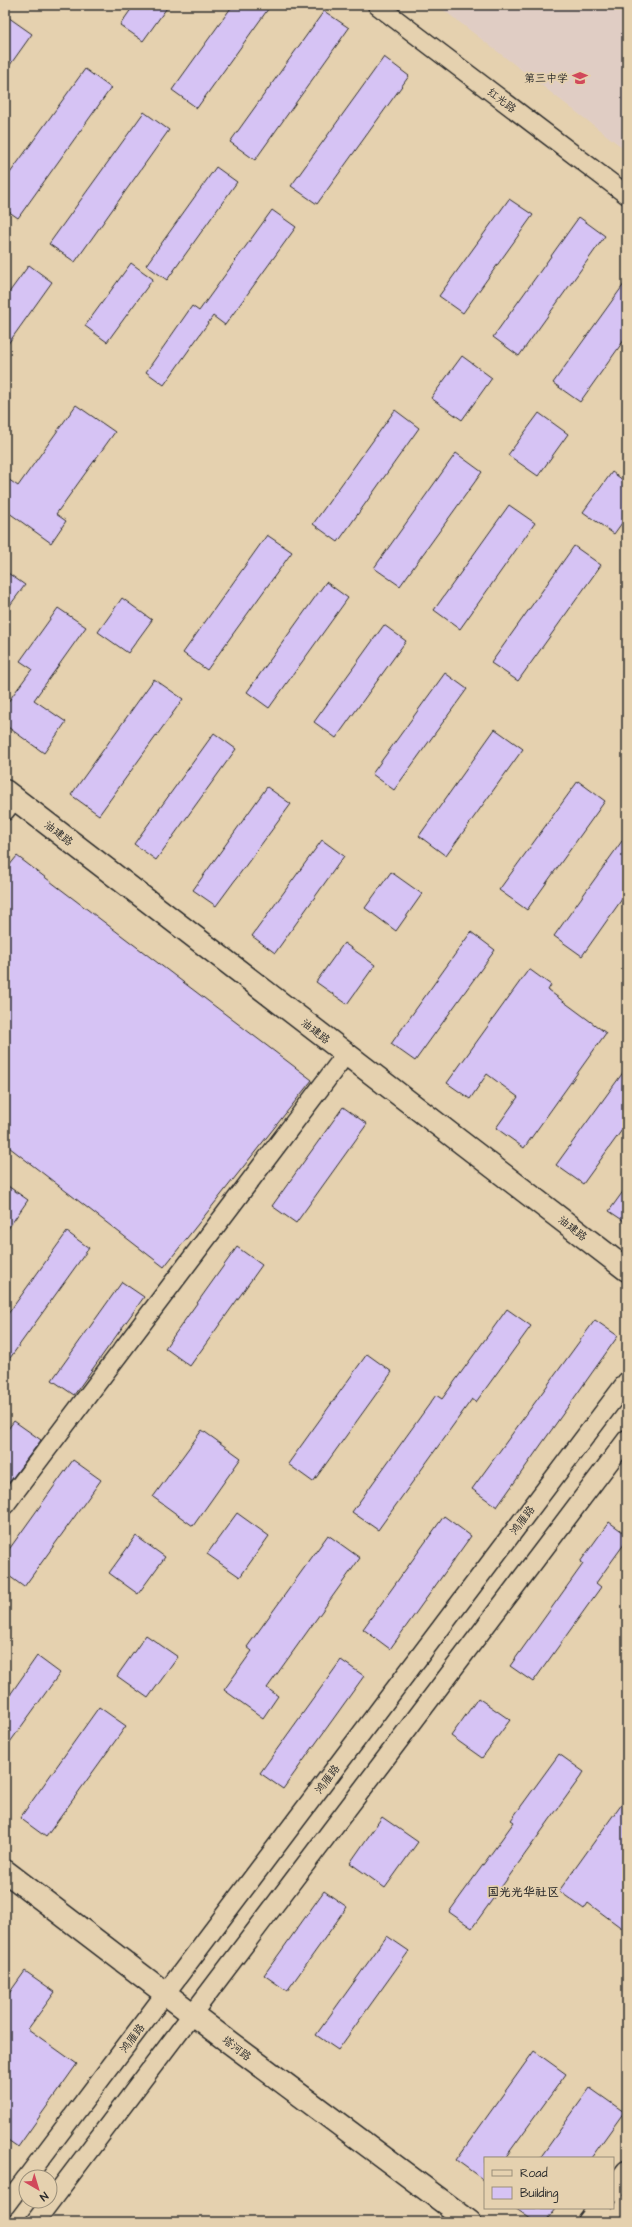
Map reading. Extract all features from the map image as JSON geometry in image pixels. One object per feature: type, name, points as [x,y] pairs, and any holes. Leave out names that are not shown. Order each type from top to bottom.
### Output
[{"type":"main road","name":"油建路","points":[[8,800],[346,1054],[627,1270]]},
{"type":"main road","name":"塔河路","points":[[5,1871],[192,2014],[470,2222]]},
{"type":"main road","points":[[614,2189],[627,2172]]},
{"type":"main road","points":[[615,2222],[627,2206]]},
{"type":"main road","points":[[589,2222],[599,2209]]},
{"type":"street","name":"红光路","points":[[377,5],[627,195]]},
{"type":"street","points":[[5,1505],[346,1054]]},
{"type":"street","name":"鸿雁路","points":[[34,2169],[627,1381]]},
{"type":"street","points":[[35,2222],[627,1439]]},
{"type":"street","name":"鸿雁路","points":[[5,2206],[18,2189]]},
{"type":"shaded area","name":"第三中学","points":[[437,5],[627,5],[627,151]]},
{"type":"building","points":[[134,5],[169,5],[143,41],[120,25]]},
{"type":"building","points":[[233,5],[271,5],[197,108],[172,90]]},
{"type":"building","points":[[324,11],[349,28],[255,160],[230,142]]},
{"type":"building","points":[[5,15],[32,34],[5,72]]},
{"type":"building","points":[[384,57],[409,76],[317,204],[291,186]]},
{"type":"building","points":[[85,69],[111,88],[18,218],[5,209],[5,180]]},
{"type":"building","points":[[144,112],[169,130],[75,262],[49,244]]},
{"type":"building","points":[[216,167],[237,182],[167,280],[146,265]]},
{"type":"building","points":[[509,199],[533,215],[463,313],[439,296]]},
{"type":"building","points":[[272,210],[296,227],[225,325],[213,316],[164,385],[146,372],[192,306],[199,311]]},
{"type":"building","points":[[579,217],[605,236],[519,356],[493,337]]},
{"type":"building","points":[[131,263],[153,279],[107,342],[85,326]]},
{"type":"building","points":[[29,265],[52,282],[5,348],[5,298]]},
{"type":"building","points":[[627,280],[627,336],[580,402],[553,383]]},
{"type":"building","points":[[462,356],[492,378],[462,420],[431,398]]},
{"type":"building","points":[[76,405],[115,432],[56,514],[66,521],[51,543],[5,510],[5,477],[18,486]]},
{"type":"building","points":[[395,410],[419,428],[338,542],[313,524]]},
{"type":"building","points":[[539,413],[568,434],[538,476],[508,455]]},
{"type":"building","points":[[456,453],[482,472],[400,586],[374,568]]},
{"type":"building","points":[[612,472],[627,483],[627,516],[614,534],[583,512]]},
{"type":"building","points":[[509,505],[535,523],[460,629],[434,610]]},
{"type":"building","points":[[267,535],[292,552],[207,670],[183,653]]},
{"type":"building","points":[[574,546],[601,565],[518,681],[491,663]]},
{"type":"building","points":[[5,571],[25,585],[5,612]]},
{"type":"building","points":[[326,582],[348,598],[269,708],[247,692]]},
{"type":"building","points":[[122,598],[152,620],[128,653],[98,632]]},
{"type":"building","points":[[58,608],[86,627],[34,700],[66,722],[44,753],[5,725],[5,706],[32,669],[20,661]]},
{"type":"building","points":[[384,625],[406,641],[336,738],[314,722]]},
{"type":"building","points":[[445,673],[467,689],[394,790],[372,774]]},
{"type":"building","points":[[154,679],[183,699],[99,815],[71,795]]},
{"type":"building","points":[[495,729],[523,749],[446,856],[419,836]]},
{"type":"building","points":[[214,733],[236,749],[156,860],[134,844]]},
{"type":"building","points":[[578,781],[605,801],[527,910],[499,890]]},
{"type":"building","points":[[267,787],[291,804],[216,906],[193,890]]},
{"type":"building","points":[[627,834],[627,892],[582,956],[554,936]]},
{"type":"building","points":[[322,840],[344,856],[275,953],[252,936]]},
{"type":"building","points":[[17,856],[312,1080],[164,1267],[5,1144],[5,871]]},
{"type":"building","points":[[391,872],[422,894],[396,931],[365,908]]},
{"type":"building","points":[[471,932],[495,950],[415,1061],[391,1044]]},
{"type":"building","points":[[344,943],[375,965],[347,1004],[316,982]]},
{"type":"building","points":[[529,969],[551,985],[548,990],[606,1033],[524,1148],[496,1128],[518,1097],[487,1074],[470,1099],[447,1083]]},
{"type":"building","points":[[627,1067],[627,1123],[583,1184],[556,1165]]},
{"type":"building","points":[[343,1107],[367,1124],[296,1223],[272,1206]]},
{"type":"building","points":[[5,1184],[28,1200],[5,1233]]},
{"type":"building","points":[[627,1186],[627,1223],[609,1211]]},
{"type":"building","points":[[67,1232],[89,1248],[5,1365],[5,1318]]},
{"type":"building","points":[[237,1247],[262,1265],[190,1366],[165,1348]]},
{"type":"building","points":[[122,1282],[144,1297],[74,1395],[52,1380]]},
{"type":"building","points":[[507,1309],[531,1326],[476,1402],[472,1399],[378,1530],[352,1512],[436,1395],[442,1399]]},
{"type":"building","points":[[595,1320],[618,1336],[497,1507],[472,1489]]},
{"type":"building","points":[[367,1354],[392,1372],[313,1482],[288,1464]]},
{"type":"building","points":[[14,1421],[41,1440],[5,1488],[5,1433]]},
{"type":"building","points":[[202,1430],[241,1458],[193,1526],[153,1497]]},
{"type":"building","points":[[73,1460],[101,1480],[24,1587],[5,1573],[5,1555]]},
{"type":"building","points":[[237,1513],[269,1536],[240,1577],[207,1554]]},
{"type":"building","points":[[444,1516],[471,1536],[390,1649],[363,1629]]},
{"type":"building","points":[[609,1522],[627,1535],[627,1540],[596,1583],[601,1587],[533,1682],[510,1666],[583,1564],[580,1562]]},
{"type":"building","points":[[328,1535],[360,1558],[267,1688],[278,1696],[263,1718],[224,1690],[252,1651],[247,1647]]},
{"type":"building","points":[[136,1536],[165,1557],[138,1594],[109,1573]]},
{"type":"building","points":[[146,1635],[178,1657],[148,1698],[117,1676]]},
{"type":"building","points":[[37,1656],[60,1673],[5,1749],[5,1702]]},
{"type":"building","points":[[341,1660],[364,1676],[283,1789],[260,1773]]},
{"type":"building","points":[[478,1698],[510,1720],[482,1758],[451,1736]]},
{"type":"building","points":[[99,1707],[126,1726],[46,1837],[20,1818]]},
{"type":"building","points":[[559,1754],[584,1772],[472,1928],[449,1912],[514,1822],[511,1820]]},
{"type":"building","points":[[627,1796],[627,1932],[588,1903],[584,1909],[559,1891]]},
{"type":"building","points":[[382,1817],[418,1842],[385,1888],[350,1863]]},
{"type":"building","points":[[324,1891],[347,1907],[287,1991],[264,1975]]},
{"type":"building","points":[[387,1936],[409,1951],[338,2050],[316,2035]]},
{"type":"building","points":[[25,1971],[55,1992],[28,2029],[77,2064],[18,2147],[5,2138],[5,1999]]},
{"type":"building","points":[[534,2051],[566,2074],[506,2157],[484,2157],[484,2180],[456,2160]]},
{"type":"building","points":[[590,2088],[624,2112],[592,2157],[541,2157]]},
{"type":"building","points":[[516,2209],[555,2209],[545,2222],[535,2222]]},
{"type":"place","name":"第三中学","points":[[580,78]]},
{"type":"district","name":"国光光华社区","points":[[523,1892]]}]
